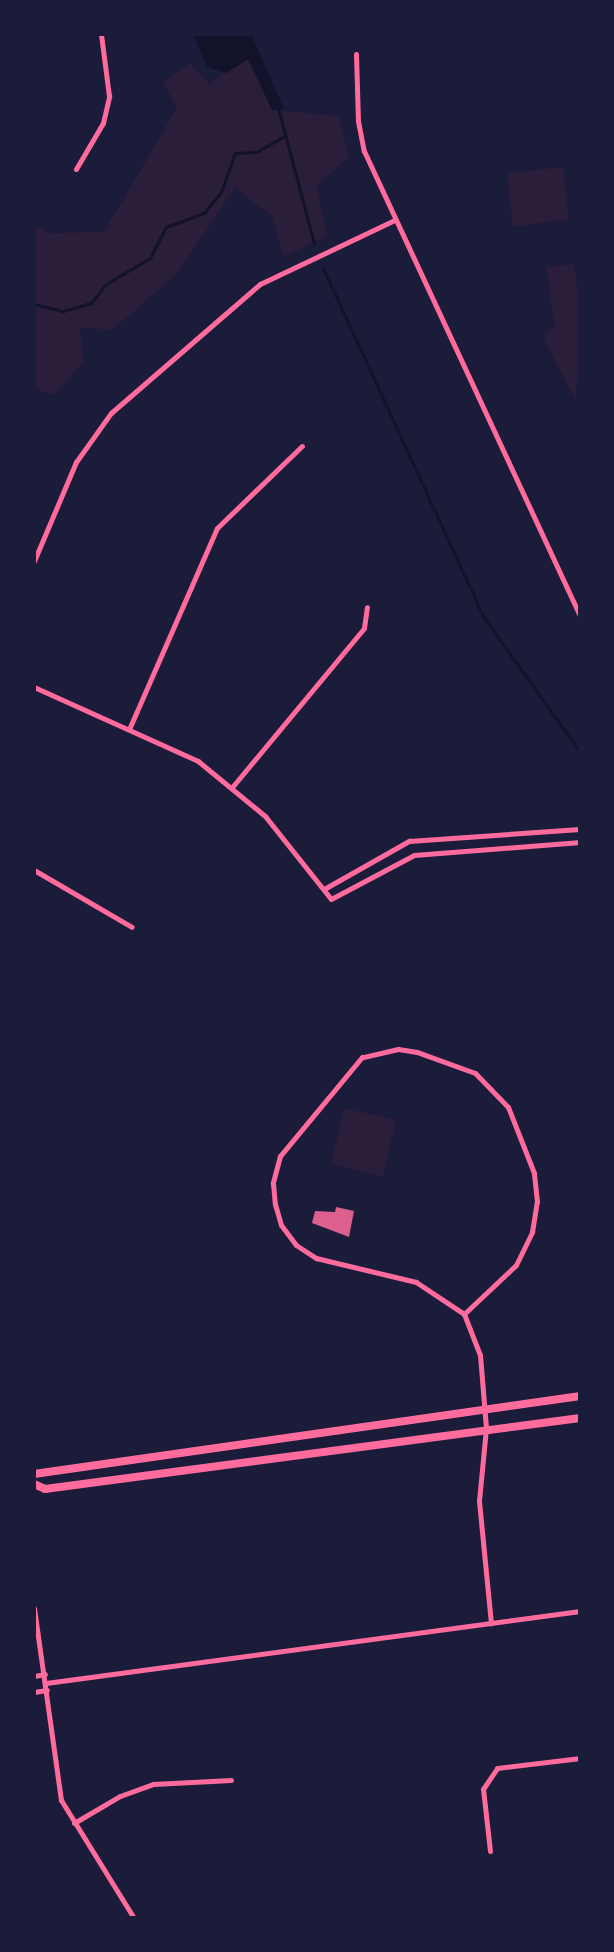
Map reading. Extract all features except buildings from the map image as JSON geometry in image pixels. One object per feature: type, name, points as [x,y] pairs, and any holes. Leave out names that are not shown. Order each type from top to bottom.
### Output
[{"type":"main road","points":[[34,1474],[580,1396]]},
{"type":"main road","points":[[34,1484],[45,1489],[486,1428],[580,1418]]},
{"type":"street","points":[[76,169],[103,123],[109,96],[101,34]]},
{"type":"street","points":[[356,54],[360,137],[395,220],[580,616]]},
{"type":"street","points":[[34,561],[76,462],[111,413],[260,284],[395,220]]},
{"type":"street","points":[[130,727],[217,528],[302,446]]},
{"type":"street","points":[[233,786],[364,628],[367,607]]},
{"type":"street","points":[[34,687],[130,727],[198,761],[233,786],[294,848],[331,899],[414,855],[580,842]]},
{"type":"street","points":[[324,889],[409,841],[580,829]]},
{"type":"street","points":[[34,870],[132,927]]},
{"type":"street","points":[[464,1314],[516,1265],[532,1232],[537,1202],[534,1173],[508,1107],[494,1089],[475,1073],[398,1049],[362,1057],[343,1074],[280,1156],[273,1183],[275,1204],[281,1225],[296,1245],[316,1258],[416,1282],[464,1314],[480,1355],[486,1428],[479,1501],[491,1623]]},
{"type":"street","points":[[34,1608],[61,1800],[134,1918]]},
{"type":"street","points":[[34,1692],[47,1686],[580,1611]]},
{"type":"street","points":[[34,1676],[45,1674]]},
{"type":"street","points":[[490,1851],[483,1789],[497,1768],[580,1758]]},
{"type":"street","points":[[74,1823],[153,1784],[231,1780]]},
{"type":"shaded area","points":[[193,34],[251,34],[284,109],[272,110],[248,59],[227,73],[207,67]]},
{"type":"shaded area","points":[[242,59],[248,59],[264,84],[272,110],[338,116],[349,156],[317,186],[327,236],[283,257],[272,216],[235,188],[176,275],[112,330],[79,327],[84,362],[53,396],[34,387],[34,225],[50,233],[104,232],[177,108],[163,82],[190,63],[209,84]]},
{"type":"shaded area","points":[[563,167],[569,219],[513,227],[507,173]]},
{"type":"shaded area","points":[[574,264],[580,307],[576,401],[545,341],[545,333],[555,327],[546,267]]},
{"type":"shaded area","points":[[344,1108],[396,1120],[383,1177],[331,1164]]},
{"type":"waterway","points":[[278,108],[314,243]]},
{"type":"waterway","points":[[34,304],[63,311],[91,303],[106,284],[150,258],[166,227],[204,213],[221,192],[235,153],[256,152],[285,136]]},
{"type":"waterway","points":[[323,268],[483,616],[580,752]]}]
